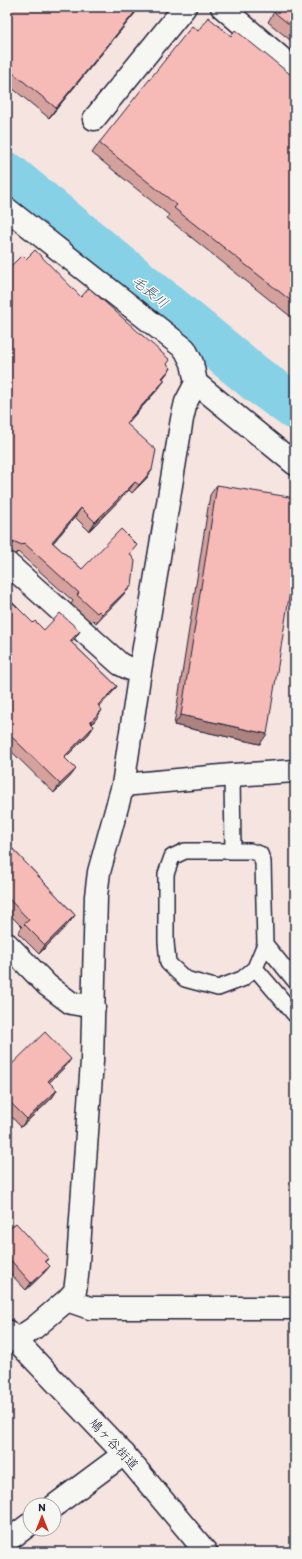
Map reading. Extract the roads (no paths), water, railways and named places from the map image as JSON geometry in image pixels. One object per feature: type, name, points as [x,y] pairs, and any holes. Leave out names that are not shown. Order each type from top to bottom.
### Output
[{"type":"street","points":[[94,119],[185,7]]},
{"type":"street","points":[[222,7],[295,70]]},
{"type":"street","points":[[9,213],[185,349],[192,363],[196,383],[186,402],[182,419],[140,671],[123,785],[99,872],[96,896],[92,1061],[77,1276],[74,1291],[67,1300],[34,1328],[11,1336]]},
{"type":"street","points":[[196,383],[295,464]]},
{"type":"street","points":[[7,563],[120,664],[130,669],[140,671]]},
{"type":"street","points":[[123,785],[295,771]]},
{"type":"street","points":[[7,944],[48,985],[71,1003],[94,1007]]},
{"type":"street","points":[[67,1300],[90,1308],[295,1308]]},
{"type":"street","name":"鳩ヶ谷街道","points":[[11,1336],[124,1454],[206,1552]]},
{"type":"street","points":[[62,1500],[124,1454]]},
{"type":"street","points":[[7,1541],[22,1530]]},
{"type":"lane","points":[[232,775],[233,851]]},
{"type":"lane","points":[[185,850],[233,851],[250,851],[260,854],[263,862],[265,944],[255,968],[242,979],[218,988],[185,980],[168,963],[166,942],[166,874],[172,857],[185,850]]},
{"type":"lane","points":[[265,944],[295,981]]},
{"type":"lane","points":[[255,968],[295,1015]]},
{"type":"waterway","name":"毛長川","points":[[7,175],[256,379],[295,407]]}]
